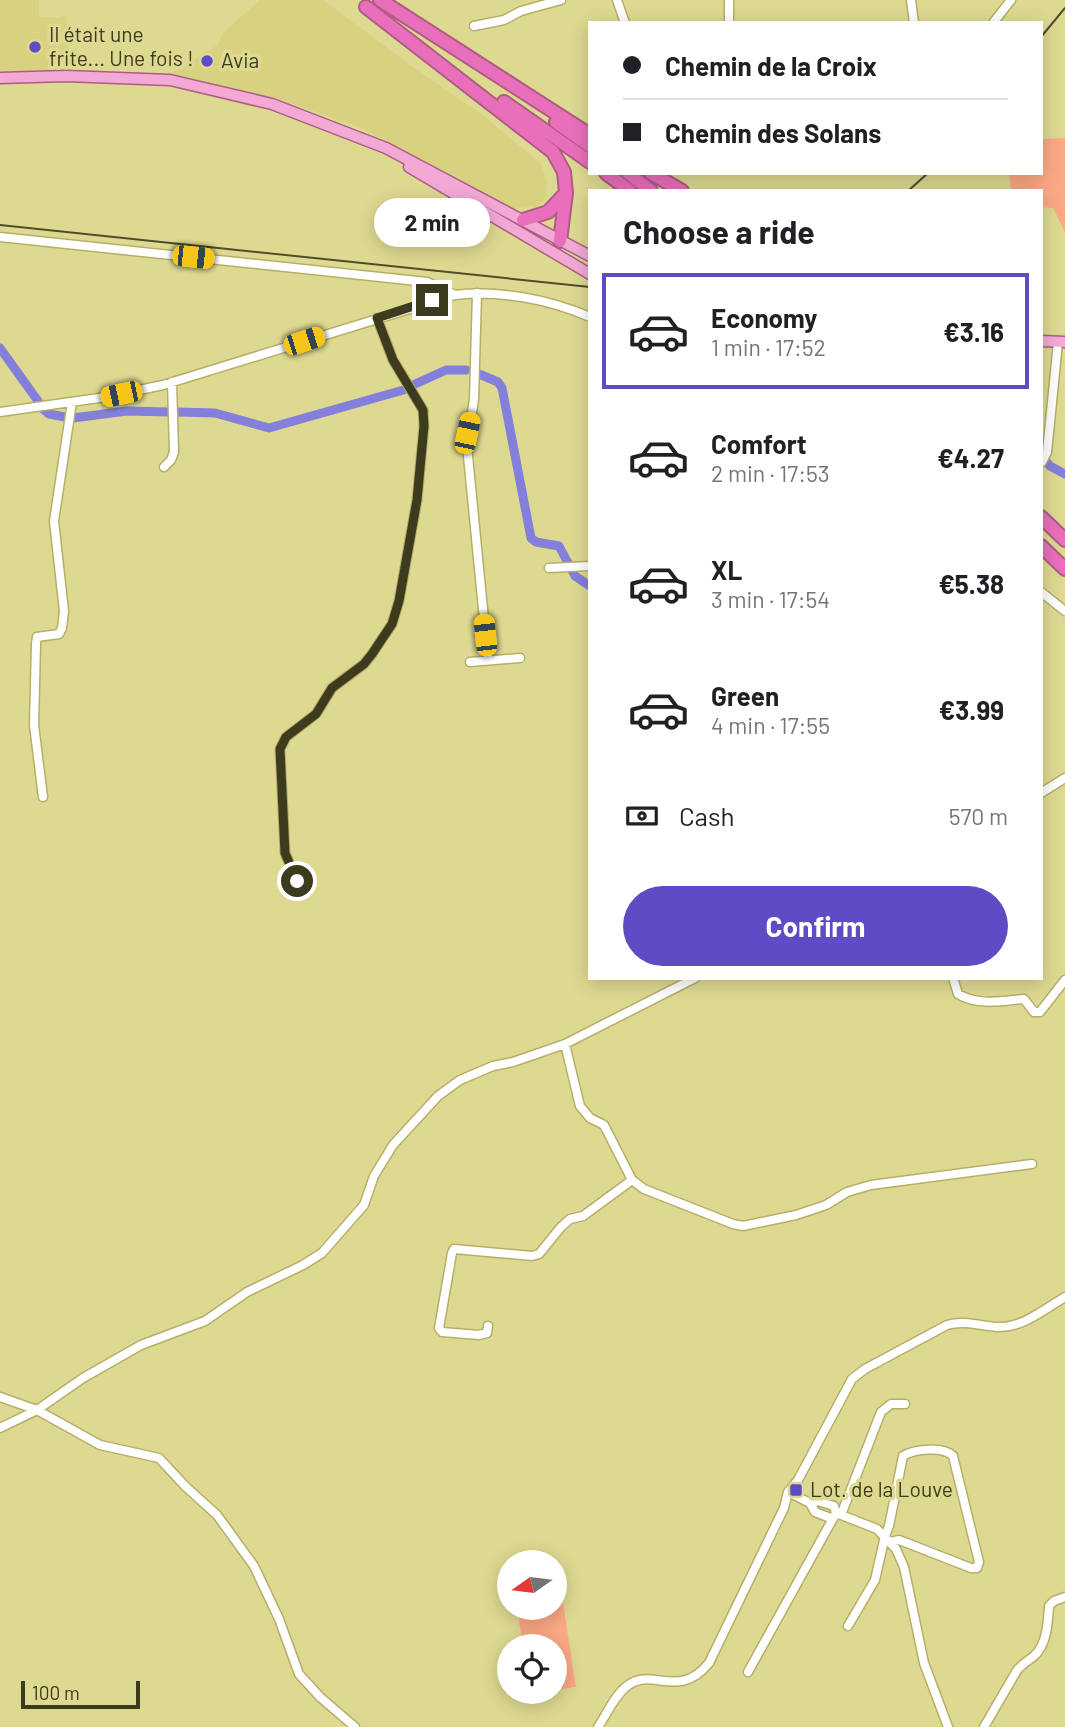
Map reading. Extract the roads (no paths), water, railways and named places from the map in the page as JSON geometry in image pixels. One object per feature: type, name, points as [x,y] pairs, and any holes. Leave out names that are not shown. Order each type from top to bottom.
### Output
[{"type":"highway","points":[[380,0],[588,134]]},
{"type":"highway","points":[[361,3],[588,161]]},
{"type":"highway","points":[[361,3],[553,152],[564,172],[566,192],[561,241]]},
{"type":"highway","points":[[411,20],[588,145]]},
{"type":"highway","points":[[609,175],[627,189]]},
{"type":"highway","points":[[631,175],[648,189]]},
{"type":"highway","points":[[654,175],[679,189]]},
{"type":"highway","points":[[523,220],[548,212],[566,192]]},
{"type":"highway","points":[[1043,519],[1065,540]]},
{"type":"highway","points":[[1043,530],[1065,551]]},
{"type":"highway","points":[[1043,548],[1065,571]]},
{"type":"highway","points":[[1043,555],[1065,571]]},
{"type":"main road","points":[[0,78],[66,76],[170,80],[272,104],[386,148],[588,256]]},
{"type":"main road","points":[[357,136],[588,273]]},
{"type":"main road","points":[[561,241],[563,250],[588,267]]},
{"type":"main road","points":[[1043,341],[1061,342]]},
{"type":"street","points":[[474,26],[504,20],[521,11],[561,0]]},
{"type":"street","points":[[617,0],[624,21]]},
{"type":"street","points":[[729,0],[729,21]]},
{"type":"street","points":[[911,0],[914,21]]},
{"type":"street","points":[[995,21],[1011,0]]},
{"type":"street","points":[[0,237],[435,284],[455,295]]},
{"type":"street","points":[[414,282],[424,286],[432,300]]},
{"type":"street","points":[[477,293],[474,399],[467,446],[488,660]]},
{"type":"street","points":[[476,311],[490,293]]},
{"type":"street","points":[[0,412],[106,397],[172,382],[455,295],[506,293],[588,316]]},
{"type":"street","points":[[297,881],[285,853],[280,749],[286,737],[316,714],[332,688],[364,664],[392,624],[399,601],[417,500],[423,410],[393,360],[377,318]]},
{"type":"street","points":[[1044,459],[1061,342]]},
{"type":"street","points":[[164,467],[174,452],[172,382]]},
{"type":"street","points":[[43,797],[34,724],[36,645],[37,637],[59,634],[62,628],[64,611],[54,521],[72,402]]},
{"type":"street","points":[[550,568],[588,566]]},
{"type":"street","points":[[1043,594],[1065,611]]},
{"type":"street","points":[[470,662],[520,658]]},
{"type":"street","points":[[1043,792],[1065,778]]},
{"type":"street","points":[[0,1428],[37,1410],[82,1378],[141,1345],[205,1321],[247,1292],[322,1253],[364,1205],[374,1176],[393,1145],[438,1096],[460,1080],[493,1066],[565,1044],[691,980]]},
{"type":"street","points":[[954,980],[958,994],[966,999],[990,1002],[1024,999],[1034,1012],[1040,1012],[1065,980]]},
{"type":"street","points":[[565,1044],[580,1106],[590,1118],[604,1125],[632,1180],[644,1189],[733,1224],[743,1226],[796,1215],[826,1205],[847,1192],[871,1185],[1032,1164]]},
{"type":"street","points":[[488,1326],[486,1333],[479,1335],[442,1332],[439,1328],[454,1249],[532,1256],[539,1254],[570,1219],[583,1216],[632,1180]]},
{"type":"street","points":[[598,1727],[627,1686],[656,1680],[679,1682],[700,1674],[715,1651],[798,1480],[852,1380],[865,1369],[947,1325],[958,1322],[1000,1327],[1016,1324],[1065,1297]]},
{"type":"street","points":[[0,1397],[37,1410],[100,1445],[159,1458],[184,1486],[218,1515],[254,1566],[279,1619],[299,1674],[320,1697],[355,1727]]},
{"type":"street","points":[[748,1672],[862,1465],[881,1412],[891,1404],[905,1404]]},
{"type":"street","points":[[848,1626],[875,1580],[887,1539],[903,1456],[907,1453],[936,1450],[950,1452],[979,1562],[976,1567],[971,1568],[899,1540],[887,1539]]},
{"type":"street","points":[[791,1494],[810,1503],[818,1501],[836,1513],[877,1529],[896,1549],[904,1567],[924,1663],[948,1727]]},
{"type":"street","points":[[810,1503],[814,1512],[836,1513]]},
{"type":"street","points":[[984,1727],[1022,1663],[1041,1648],[1049,1606],[1065,1597]]},
{"type":"waterway","points":[[0,348],[38,401]]},
{"type":"waterway","points":[[413,385],[446,370],[466,370]]},
{"type":"waterway","points":[[479,374],[498,382],[502,388],[531,538],[536,542],[559,546],[575,576],[588,585]]},
{"type":"waterway","points":[[177,412],[215,413],[269,428],[407,389]]},
{"type":"waterway","points":[[43,409],[49,414],[65,417]]},
{"type":"waterway","points":[[73,418],[127,411],[169,412]]},
{"type":"waterway","points":[[1043,457],[1050,466],[1065,474]]},
{"type":"tram line","points":[[1043,35],[1065,8]]},
{"type":"tram line","points":[[910,189],[926,175]]},
{"type":"tram line","points":[[0,225],[588,287]]},
{"type":"place","name":"Il était une frite... Une fois !","points":[[35,47]]},
{"type":"place","name":"Avia","points":[[207,61]]},
{"type":"place","name":"Lot. de la Louve","points":[[796,1490]]}]
